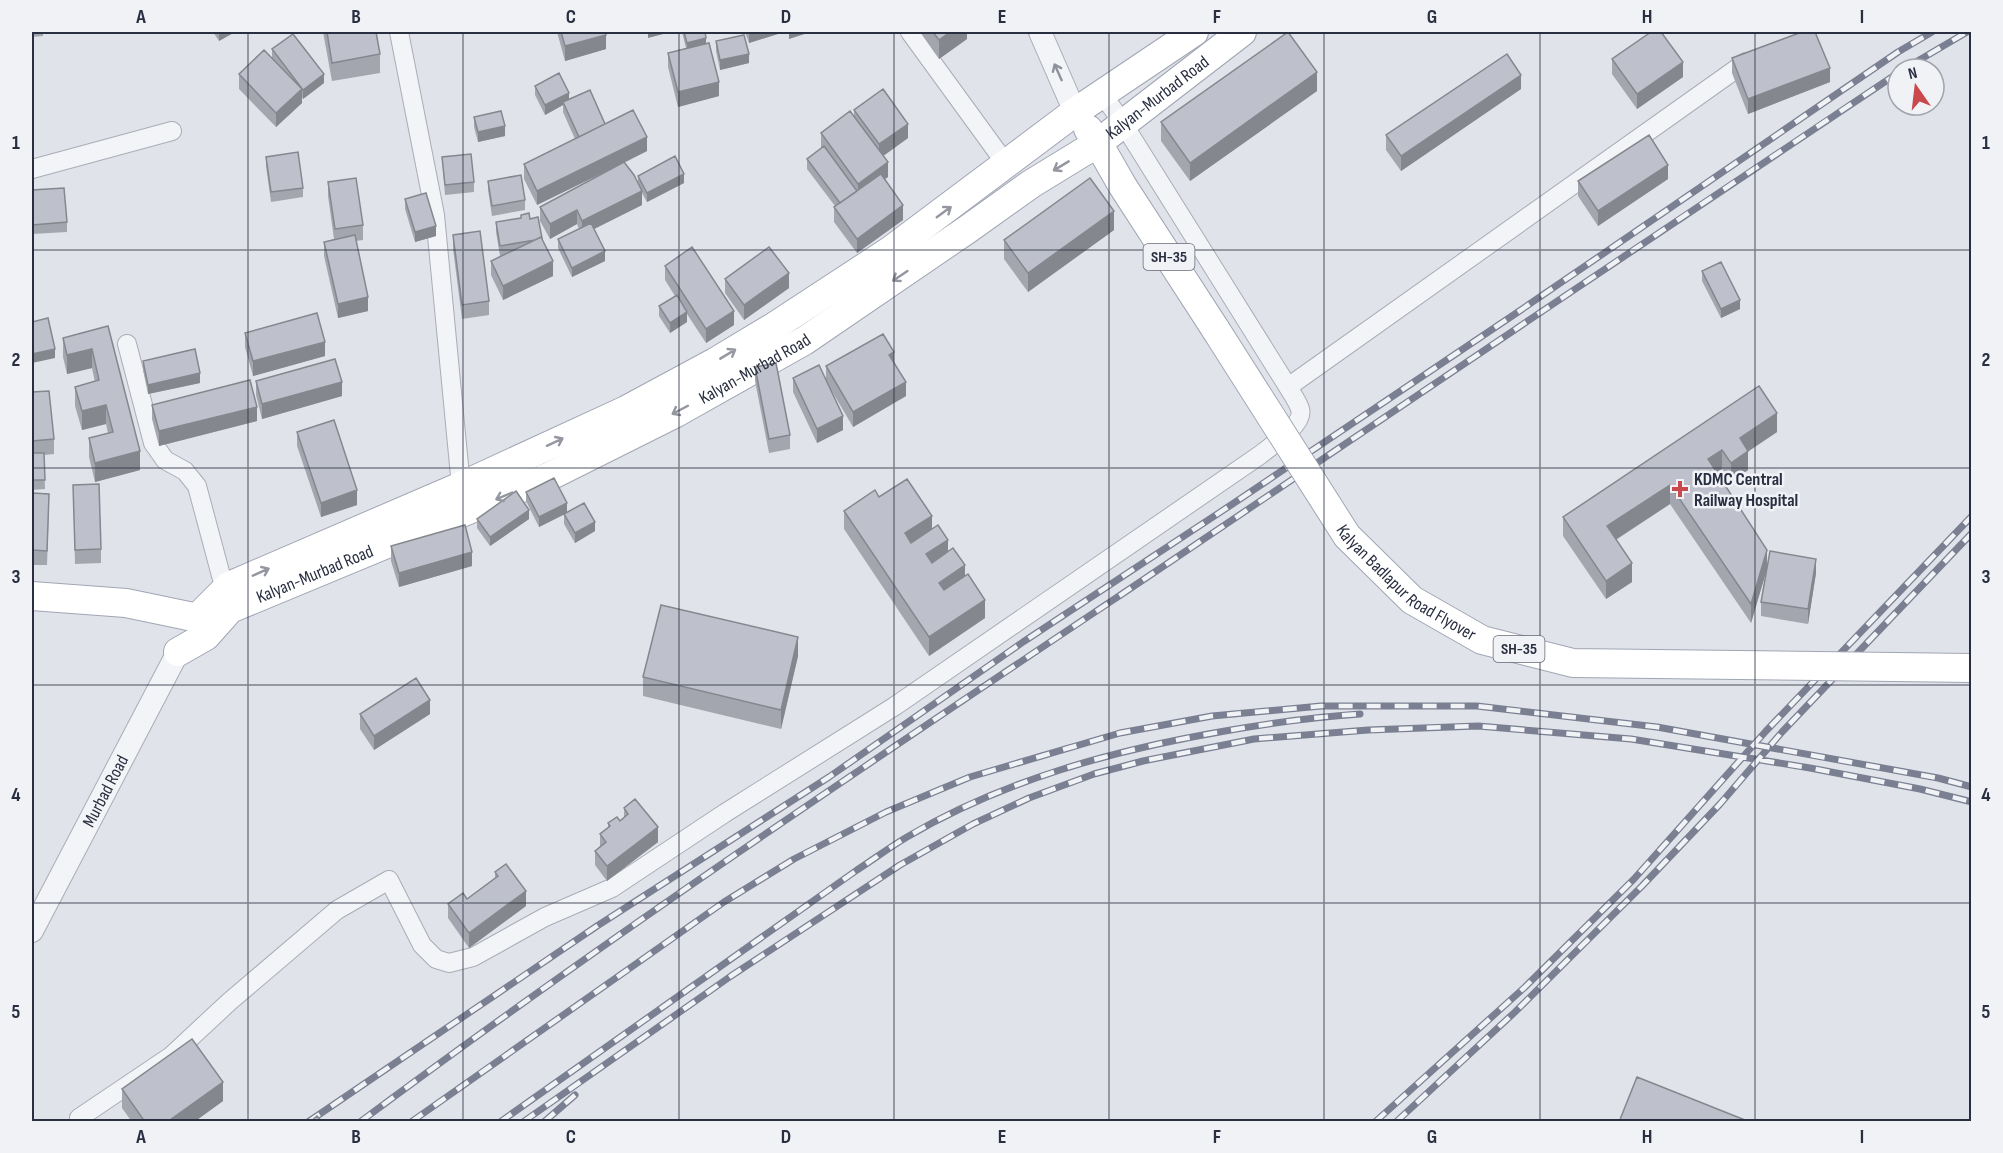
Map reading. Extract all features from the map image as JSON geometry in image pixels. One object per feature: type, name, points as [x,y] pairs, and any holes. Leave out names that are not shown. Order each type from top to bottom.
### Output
[{"type":"main road","name":"Kalyan-Murbad Road","points":[[209,624],[229,586],[461,486],[626,410],[715,362],[775,326],[891,250],[1075,112],[1194,32]]},
{"type":"main road","name":"Kalyan-Murbad Road","points":[[209,624],[548,477],[676,412],[804,341],[1031,184],[1110,164],[1124,125],[1242,32]]},
{"type":"main road","name":"SH-35","points":[[1075,112],[1110,164]]},
{"type":"main road","name":"Kalyan Badlapur Road Flyover","points":[[1110,164],[1347,536],[1412,600],[1482,640],[1573,663],[1971,668]]},
{"type":"main road","points":[[32,596],[122,621],[209,624]]},
{"type":"main road","points":[[32,613],[68,607]]},
{"type":"street","points":[[399,32],[435,215],[461,486]]},
{"type":"street","points":[[910,32],[1006,164]]},
{"type":"street","points":[[1040,32],[1075,112]]},
{"type":"street","points":[[1288,387],[1746,62]]},
{"type":"street","points":[[79,1118],[171,1056],[229,1002],[338,910],[389,880],[422,945],[436,959],[449,963],[473,957],[544,917],[612,888],[725,813],[895,706],[1260,455],[1296,425],[1301,410],[1288,387],[1103,95]]},
{"type":"street","points":[[32,169],[172,131]]},
{"type":"street","points":[[127,344],[153,443],[165,460],[185,471],[197,486],[209,624]]},
{"type":"street","name":"Murbad Road","points":[[32,931],[209,624]]},
{"type":"building","points":[[327,32],[376,32],[380,54],[332,63]]},
{"type":"building","points":[[561,32],[605,32],[606,35],[565,46]]},
{"type":"building","points":[[684,32],[705,32],[706,38],[687,43]]},
{"type":"building","points":[[933,32],[950,32],[939,40]]},
{"type":"building","points":[[1288,32],[1317,72],[1190,163],[1161,122]]},
{"type":"building","points":[[1651,32],[1661,32],[1683,62],[1637,94],[1612,59]]},
{"type":"building","points":[[1802,32],[1815,32],[1830,68],[1748,99],[1732,58]]},
{"type":"building","points":[[293,34],[324,74],[303,90],[272,49]]},
{"type":"building","points":[[744,35],[749,54],[720,60],[716,41]]},
{"type":"building","points":[[709,43],[719,82],[678,92],[668,53]]},
{"type":"building","points":[[264,50],[302,89],[276,113],[239,74]]},
{"type":"building","points":[[1507,54],[1521,75],[1401,156],[1386,135]]},
{"type":"building","points":[[559,73],[569,93],[545,105],[535,86]]},
{"type":"building","points":[[883,89],[908,124],[879,144],[854,110]]},
{"type":"building","points":[[590,90],[605,124],[579,137],[563,102]]},
{"type":"building","points":[[633,110],[647,137],[537,191],[524,164]]},
{"type":"building","points":[[501,111],[505,126],[478,132],[474,117]]},
{"type":"building","points":[[850,111],[888,162],[858,184],[821,133]]},
{"type":"building","points":[[1649,135],[1668,165],[1598,211],[1578,181]]},
{"type":"building","points":[[824,146],[857,191],[840,203],[807,159]]},
{"type":"building","points":[[298,152],[303,188],[271,192],[266,157]]},
{"type":"building","points":[[471,154],[474,182],[445,185],[442,157]]},
{"type":"building","points":[[675,156],[684,174],[647,193],[638,176]]},
{"type":"building","points":[[624,162],[642,191],[582,221],[577,210],[550,224],[540,207]]},
{"type":"building","points":[[881,174],[903,205],[857,239],[834,207]]},
{"type":"building","points":[[521,175],[525,200],[492,206],[488,181]]},
{"type":"building","points":[[356,178],[363,225],[335,229],[328,182]]},
{"type":"building","points":[[1090,178],[1114,211],[1028,273],[1004,240]]},
{"type":"building","points":[[64,188],[67,222],[32,225],[32,190]]},
{"type":"building","points":[[426,193],[436,226],[415,232],[405,199]]},
{"type":"building","points":[[529,213],[530,219],[538,217],[542,238],[500,246],[496,222],[521,218],[521,215]]},
{"type":"building","points":[[591,223],[605,251],[572,268],[558,239]]},
{"type":"building","points":[[480,231],[489,301],[462,305],[453,235]]},
{"type":"building","points":[[355,235],[368,297],[338,304],[324,242]]},
{"type":"building","points":[[541,237],[553,261],[503,286],[491,261]]},
{"type":"building","points":[[692,247],[734,311],[706,329],[665,266]]},
{"type":"building","points":[[769,247],[789,273],[744,305],[725,279]]},
{"type":"building","points":[[1721,262],[1740,300],[1721,309],[1702,271]]},
{"type":"building","points":[[677,295],[687,312],[670,323],[659,306]]},
{"type":"building","points":[[317,313],[325,342],[253,361],[245,333]]},
{"type":"building","points":[[48,318],[55,349],[32,354],[32,322]]},
{"type":"building","points":[[108,326],[140,451],[95,463],[89,438],[113,432],[106,405],[82,411],[75,387],[99,380],[92,349],[67,355],[63,338]]},
{"type":"building","points":[[883,334],[894,352],[889,355],[906,382],[853,412],[826,366]]},
{"type":"building","points":[[195,349],[200,373],[148,385],[143,361]]},
{"type":"building","points":[[335,359],[342,382],[262,404],[256,381]]},
{"type":"building","points":[[776,363],[790,435],[769,439],[755,367]]},
{"type":"building","points":[[819,365],[843,416],[817,429],[793,378]]},
{"type":"building","points":[[250,380],[257,407],[159,431],[152,405]]},
{"type":"building","points":[[1759,386],[1777,413],[1740,438],[1748,451],[1731,463],[1722,450],[1708,459],[1767,550],[1751,604],[1670,485],[1607,526],[1632,563],[1606,581],[1563,517]]},
{"type":"building","points":[[49,391],[54,439],[32,441],[32,392]]},
{"type":"building","points":[[334,420],[357,490],[321,503],[297,432]]},
{"type":"building","points":[[32,453],[44,453],[45,480],[32,480]]},
{"type":"building","points":[[554,478],[567,503],[539,517],[526,492]]},
{"type":"building","points":[[907,479],[932,516],[905,533],[911,543],[938,525],[948,540],[926,554],[932,563],[953,548],[965,565],[939,583],[944,590],[968,574],[985,600],[929,637],[844,511],[875,490],[879,497]]},
{"type":"building","points":[[99,484],[101,549],[75,550],[73,485]]},
{"type":"building","points":[[516,491],[529,510],[490,537],[477,519]]},
{"type":"building","points":[[32,493],[49,494],[47,551],[32,550]]},
{"type":"building","points":[[584,503],[595,522],[575,533],[564,514]]},
{"type":"building","points":[[465,525],[472,552],[399,573],[391,546]]},
{"type":"building","points":[[1770,551],[1816,559],[1808,609],[1761,602]]},
{"type":"building","points":[[661,605],[798,637],[781,710],[643,677]]},
{"type":"building","points":[[416,678],[430,700],[374,736],[360,714]]},
{"type":"building","points":[[635,799],[658,827],[607,866],[595,851],[606,842],[600,834],[610,826],[608,823],[617,817],[620,821],[628,814],[624,808]]},
{"type":"building","points":[[506,864],[526,891],[469,933],[448,904],[463,893],[467,899],[498,876],[495,872]]},
{"type":"building","points":[[192,1039],[223,1082],[167,1122],[145,1122],[122,1089]]},
{"type":"building","points":[[1637,1077],[1750,1122],[1619,1122]]},
{"type":"building","points":[[317,1116],[322,1122],[310,1122]]},
{"type":"railway","points":[[308,1122],[597,926],[829,777],[1023,642],[1515,314],[1898,52],[1932,32]]},
{"type":"railway","points":[[1924,57],[1967,32]]},
{"type":"railway","points":[[360,1122],[551,983],[745,848],[1886,81]]},
{"type":"railway","points":[[1375,1122],[1525,987],[1634,879],[1766,731],[1972,516]]},
{"type":"railway","points":[[1396,1122],[1515,1012],[1642,886],[1720,804],[1782,732],[1972,533]]},
{"type":"railway","points":[[411,1122],[724,902],[794,859],[886,812],[970,777],[1120,733],[1212,716],[1321,706],[1477,706],[1657,727],[1938,778],[1972,787]]},
{"type":"railway","points":[[500,1122],[857,870],[901,841],[944,817],[1021,783],[1101,758],[1183,739],[1259,725],[1360,714]]},
{"type":"railway","points":[[523,1122],[731,976],[900,865],[973,824],[1029,798],[1094,774],[1143,761],[1254,739],[1368,730],[1478,726],[1631,739],[1810,768],[1920,789],[1972,802]]},
{"type":"railway","points":[[544,1122],[575,1095]]},
{"type":"place","name":"KDMC Central Railway Hospital","points":[[1680,489]]}]
